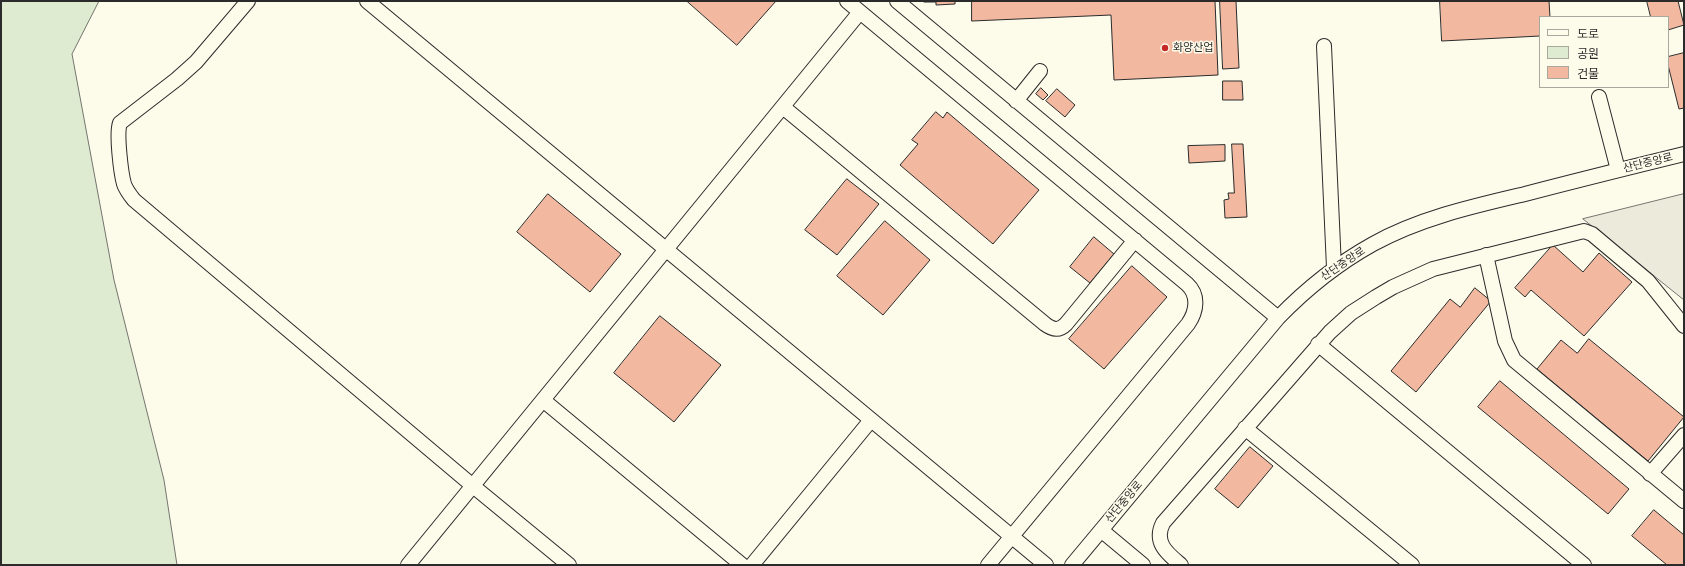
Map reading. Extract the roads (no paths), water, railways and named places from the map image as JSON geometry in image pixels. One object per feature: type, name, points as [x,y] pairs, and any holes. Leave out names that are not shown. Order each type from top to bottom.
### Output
[{"type":"street","points":[[248,1],[196,62],[177,79],[124,118],[120,123],[118,134],[123,180],[127,191],[134,200],[569,565]]},
{"type":"street","points":[[368,1],[1046,565]]},
{"type":"street","points":[[897,1],[1278,318]]},
{"type":"street","points":[[408,565],[783,106],[851,4],[1190,286],[1195,299],[1193,314],[1188,324],[988,565]]},
{"type":"street","points":[[1324,46],[1334,268]]},
{"type":"street","points":[[1016,101],[1040,71]]},
{"type":"street","points":[[1599,97],[1618,170]]},
{"type":"street","points":[[783,106],[1045,324],[1053,329],[1058,329],[1066,324],[1135,240]]},
{"type":"street","name":"산단중앙로","points":[[1072,565],[1278,318],[1309,288],[1334,268],[1373,244],[1407,228],[1482,204],[1684,154]]},
{"type":"street","points":[[1181,565],[1162,547],[1160,536],[1161,526],[1318,344],[1351,313],[1393,287],[1433,268],[1574,233],[1587,232],[1592,234],[1648,281],[1684,326]]},
{"type":"street","points":[[1486,255],[1505,341],[1514,360],[1684,501]]},
{"type":"street","points":[[1318,344],[1584,565]]},
{"type":"street","points":[[543,400],[742,565]]},
{"type":"street","points":[[752,565],[871,420]]},
{"type":"street","points":[[1246,428],[1412,565]]},
{"type":"street","points":[[1650,474],[1684,435]]},
{"type":"street","name":"산단중앙로","points":[[1100,530],[1143,565]]},
{"type":"place","name":"화양산업","points":[[1165,48]]}]
